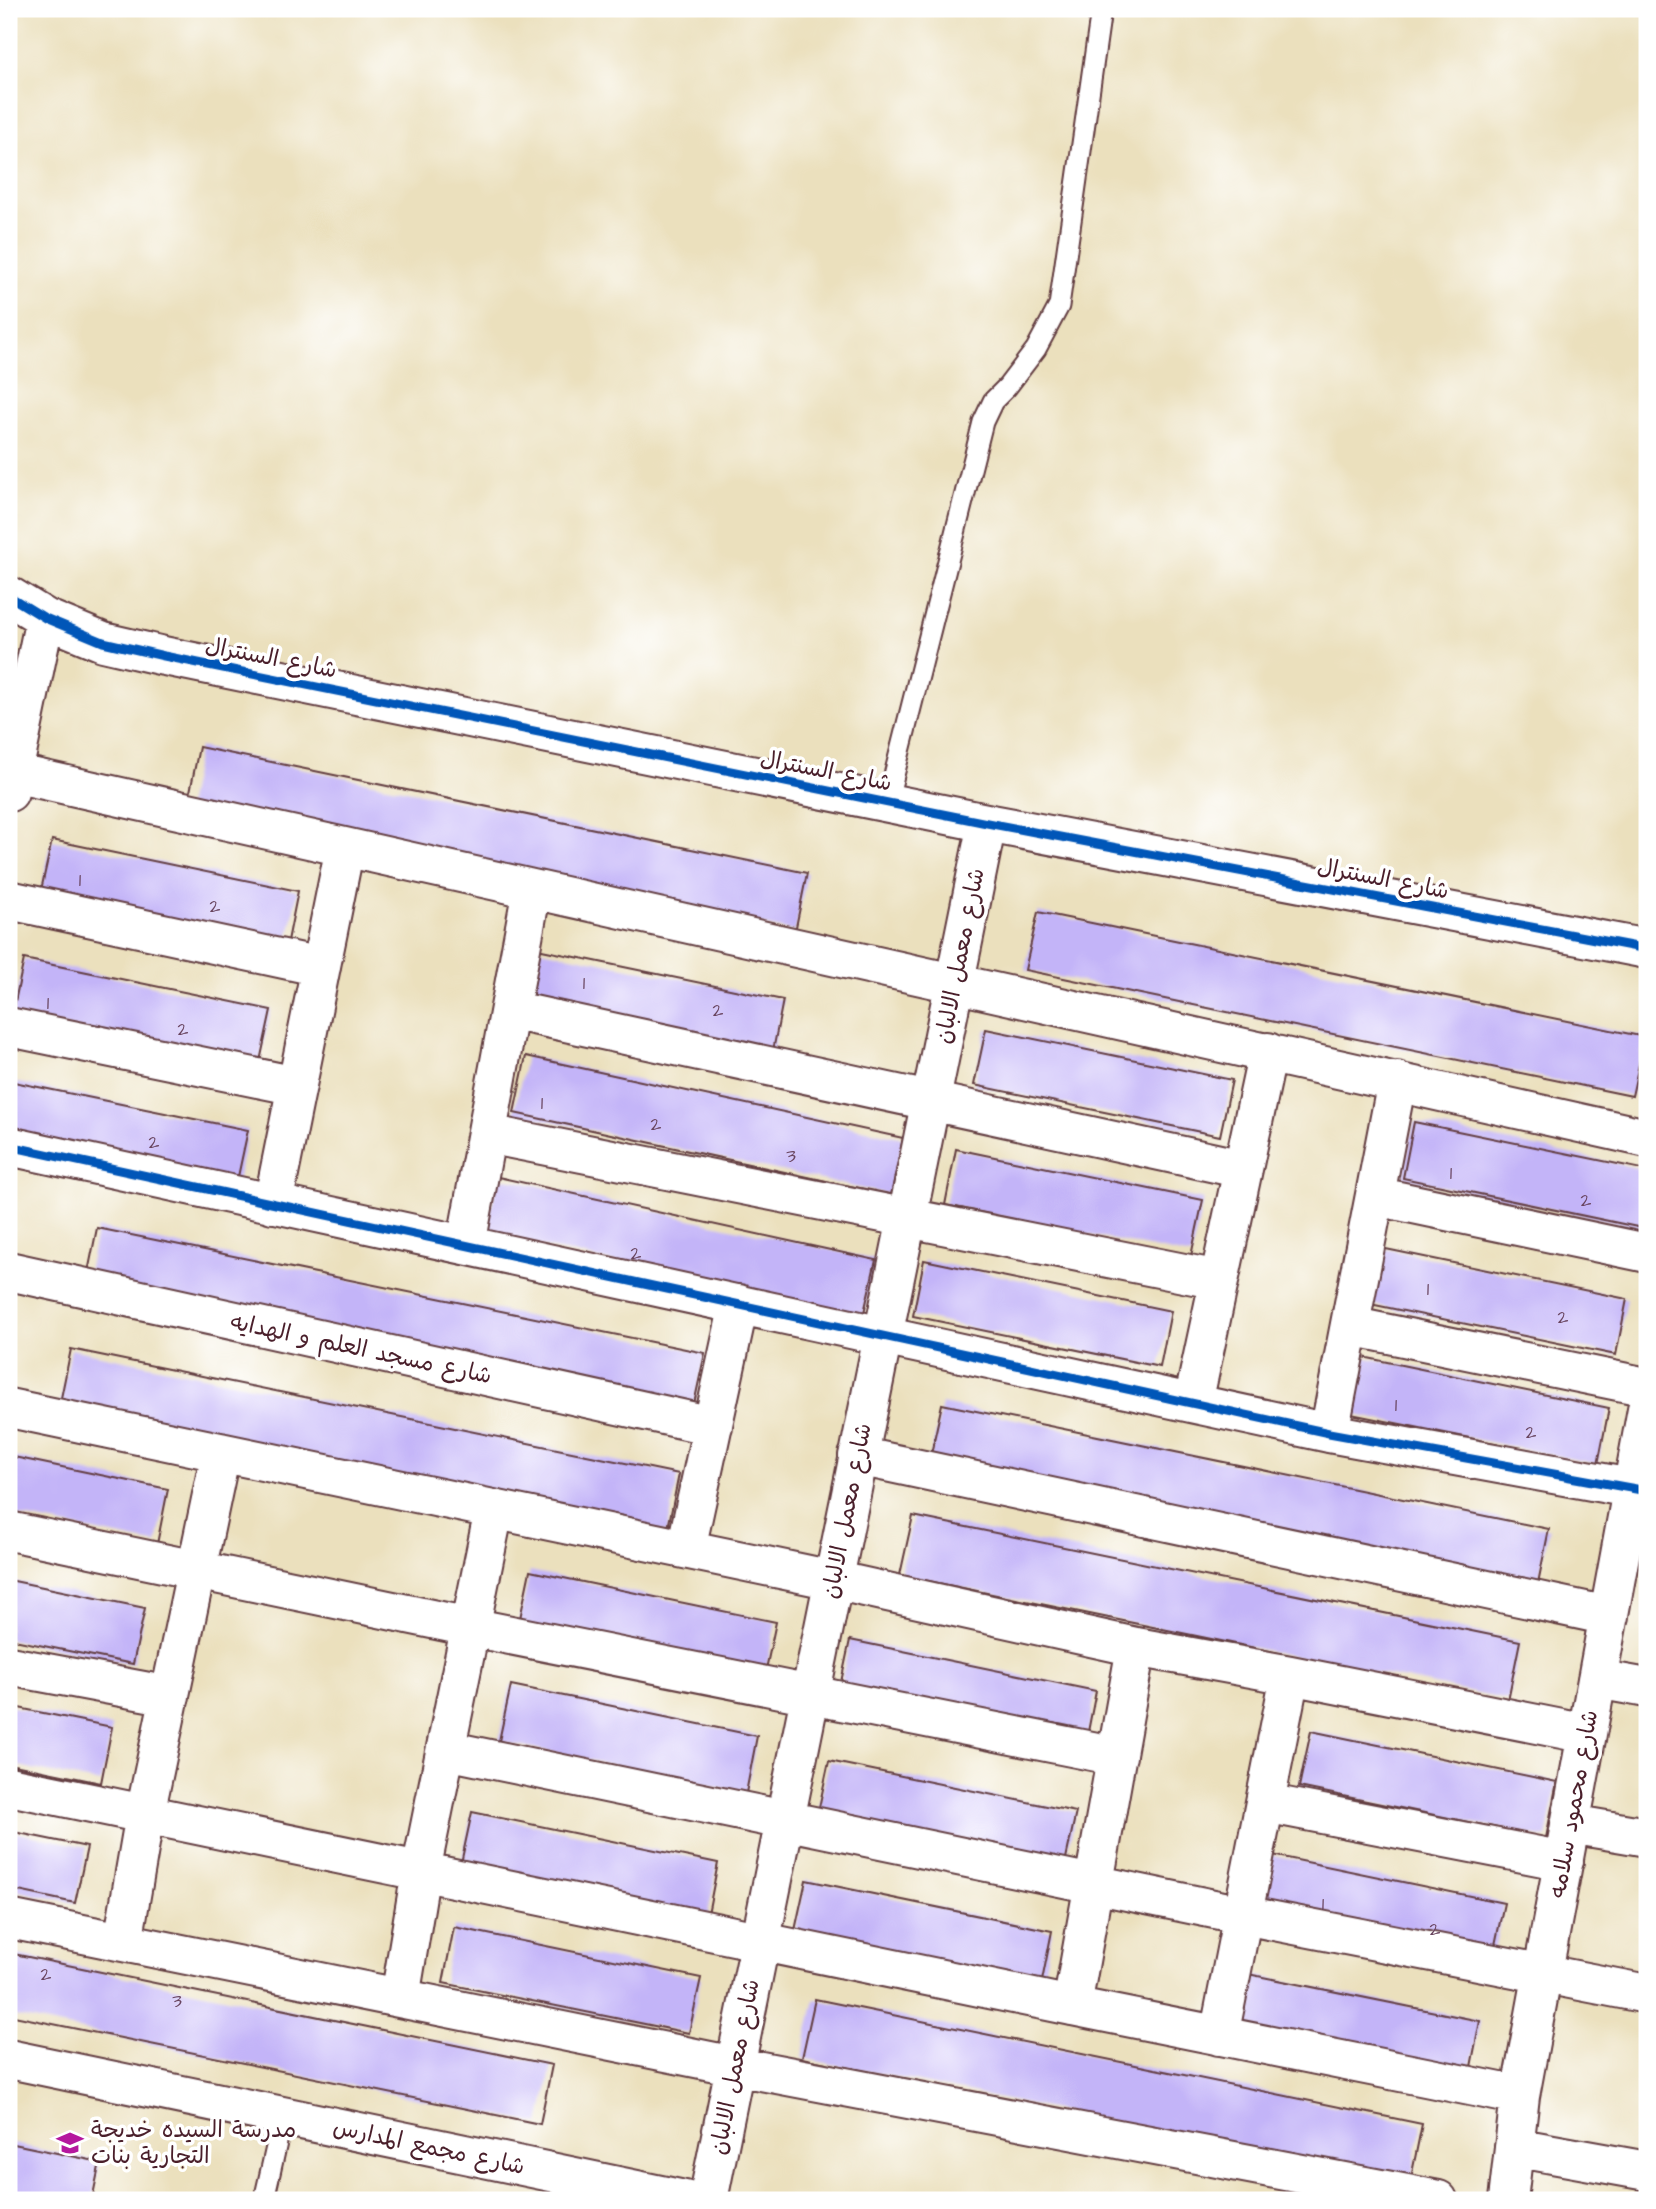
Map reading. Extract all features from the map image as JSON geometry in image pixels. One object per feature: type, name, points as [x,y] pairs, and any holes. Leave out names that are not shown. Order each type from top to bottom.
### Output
[{"type":"street","name":"شارع السنترال","points":[[9,596],[45,618],[103,642],[164,656],[887,803],[1647,949]]},
{"type":"street","points":[[45,618],[19,693],[11,783],[345,847],[1647,1138]]},
{"type":"street","name":"شارع معمل الالبان","points":[[708,2200],[986,822]]},
{"type":"street","points":[[274,1204],[345,847]]},
{"type":"street","points":[[466,1245],[532,889]]},
{"type":"street","points":[[9,900],[321,967]]},
{"type":"street","points":[[510,1010],[1243,1170]]},
{"type":"street","points":[[9,1027],[297,1086]]},
{"type":"street","points":[[1193,1403],[1268,1052]]},
{"type":"street","points":[[1329,1433],[1397,1081]]},
{"type":"street","points":[[487,1134],[1219,1280]]},
{"type":"street","points":[[9,1146],[1329,1433],[1640,1490]]},
{"type":"street","points":[[1375,1196],[1647,1253]]},
{"type":"street","name":"شارع مسجد العلم و الهدايه","points":[[9,1271],[713,1426]]},
{"type":"street","points":[[686,1549],[739,1304]]},
{"type":"street","points":[[1350,1326],[1647,1387]]},
{"type":"street","points":[[9,1408],[833,1580],[1136,1647],[1587,1734]]},
{"type":"street","name":"شارع محمود سلامه","points":[[1508,2200],[1520,2096],[1542,1973],[1609,1616],[1640,1490],[1647,1409]]},
{"type":"street","points":[[123,1942],[145,1814],[221,1452]]},
{"type":"street","points":[[859,1456],[1609,1616]]},
{"type":"street","points":[[400,1998],[421,1871],[494,1510]]},
{"type":"street","points":[[9,1531],[470,1627],[1117,1756]]},
{"type":"street","points":[[1072,2006],[1136,1647]]},
{"type":"street","points":[[9,1666],[170,1696]]},
{"type":"street","points":[[1219,2036],[1290,1675]]},
{"type":"street","points":[[1597,1679],[1647,1688]]},
{"type":"street","points":[[446,1750],[1243,1915],[1647,1994]]},
{"type":"street","points":[[9,1786],[1520,2096]]},
{"type":"street","points":[[1265,1803],[1564,1861]]},
{"type":"street","points":[[1570,1824],[1647,1837]]},
{"type":"street","points":[[9,1919],[735,2066],[1438,2200]]},
{"type":"street","name":"شارع مجمع المدارس","points":[[9,2059],[685,2200]]},
{"type":"street","points":[[1514,2147],[1647,2171]]},
{"type":"lane","points":[[887,803],[982,422],[993,401],[1036,349],[1059,306],[1100,17]]},
{"type":"lane","points":[[264,2200],[283,2116]]},
{"type":"building","points":[[199,747],[807,873],[795,932],[187,807]]},
{"type":"building","points":[[52,840],[298,891],[287,946],[40,895]]},
{"type":"building","points":[[1038,912],[1645,1037],[1632,1096],[1025,970]]},
{"type":"building","points":[[537,949],[783,1000],[772,1056],[525,1005]]},
{"type":"building","points":[[24,959],[271,1010],[259,1066],[12,1016]]},
{"type":"building","points":[[986,1029],[1232,1080],[1220,1136],[974,1085]]},
{"type":"building","points":[[526,1056],[903,1138],[891,1195],[514,1113]]},
{"type":"building","points":[[9,1081],[248,1130],[236,1186],[9,1139]]},
{"type":"building","points":[[1414,1122],[1647,1170],[1647,1229],[1403,1178]]},
{"type":"building","points":[[956,1149],[1203,1200],[1191,1256],[945,1205]]},
{"type":"building","points":[[498,1177],[876,1260],[863,1317],[486,1234]]},
{"type":"building","points":[[97,1228],[705,1353],[692,1413],[85,1287]]},
{"type":"building","points":[[1381,1248],[1627,1299],[1616,1355],[1370,1304]]},
{"type":"building","points":[[924,1260],[1171,1311],[1160,1367],[913,1316]]},
{"type":"building","points":[[71,1349],[679,1474],[667,1533],[59,1408]]},
{"type":"building","points":[[1363,1357],[1609,1408],[1598,1464],[1351,1414]]},
{"type":"building","points":[[942,1404],[1549,1529],[1537,1588],[929,1463]]},
{"type":"building","points":[[9,1456],[168,1489],[157,1544],[9,1514]]},
{"type":"building","points":[[913,1516],[1520,1641],[1508,1700],[900,1575]]},
{"type":"building","points":[[530,1571],[776,1622],[764,1679],[518,1628]]},
{"type":"building","points":[[9,1580],[145,1608],[133,1664],[9,1639]]},
{"type":"building","points":[[850,1640],[1096,1691],[1085,1747],[838,1696]]},
{"type":"building","points":[[511,1685],[757,1736],[746,1793],[499,1741]]},
{"type":"building","points":[[9,1706],[112,1727],[101,1783],[9,1764]]},
{"type":"building","points":[[1311,1731],[1557,1782],[1546,1838],[1299,1787]]},
{"type":"building","points":[[829,1761],[1076,1812],[1064,1868],[817,1817]]},
{"type":"building","points":[[472,1812],[718,1863],[707,1919],[460,1868]]},
{"type":"building","points":[[9,1831],[87,1847],[75,1903],[9,1889]]},
{"type":"building","points":[[1258,1852],[1504,1903],[1492,1959],[1246,1908]]},
{"type":"building","points":[[806,1880],[1052,1931],[1041,1986],[794,1935]]},
{"type":"building","points":[[454,1927],[701,1978],[689,2033],[443,1983]]},
{"type":"building","points":[[9,1953],[552,2065],[540,2124],[9,2015]]},
{"type":"building","points":[[1233,1971],[1480,2021],[1469,2077],[1222,2026]]},
{"type":"building","points":[[815,1999],[1422,2124],[1410,2183],[802,2058]]},
{"type":"building","points":[[9,2143],[100,2162],[92,2200],[9,2200]]},
{"type":"cycle path","points":[[9,596],[45,618],[103,642],[164,656],[987,823],[1647,949]]},
{"type":"cycle path","points":[[9,1146],[1329,1433],[1647,1491]]},
{"type":"place","name":"مدرسة السيده خديجة التجارية بنات","points":[[70,2143]]}]
